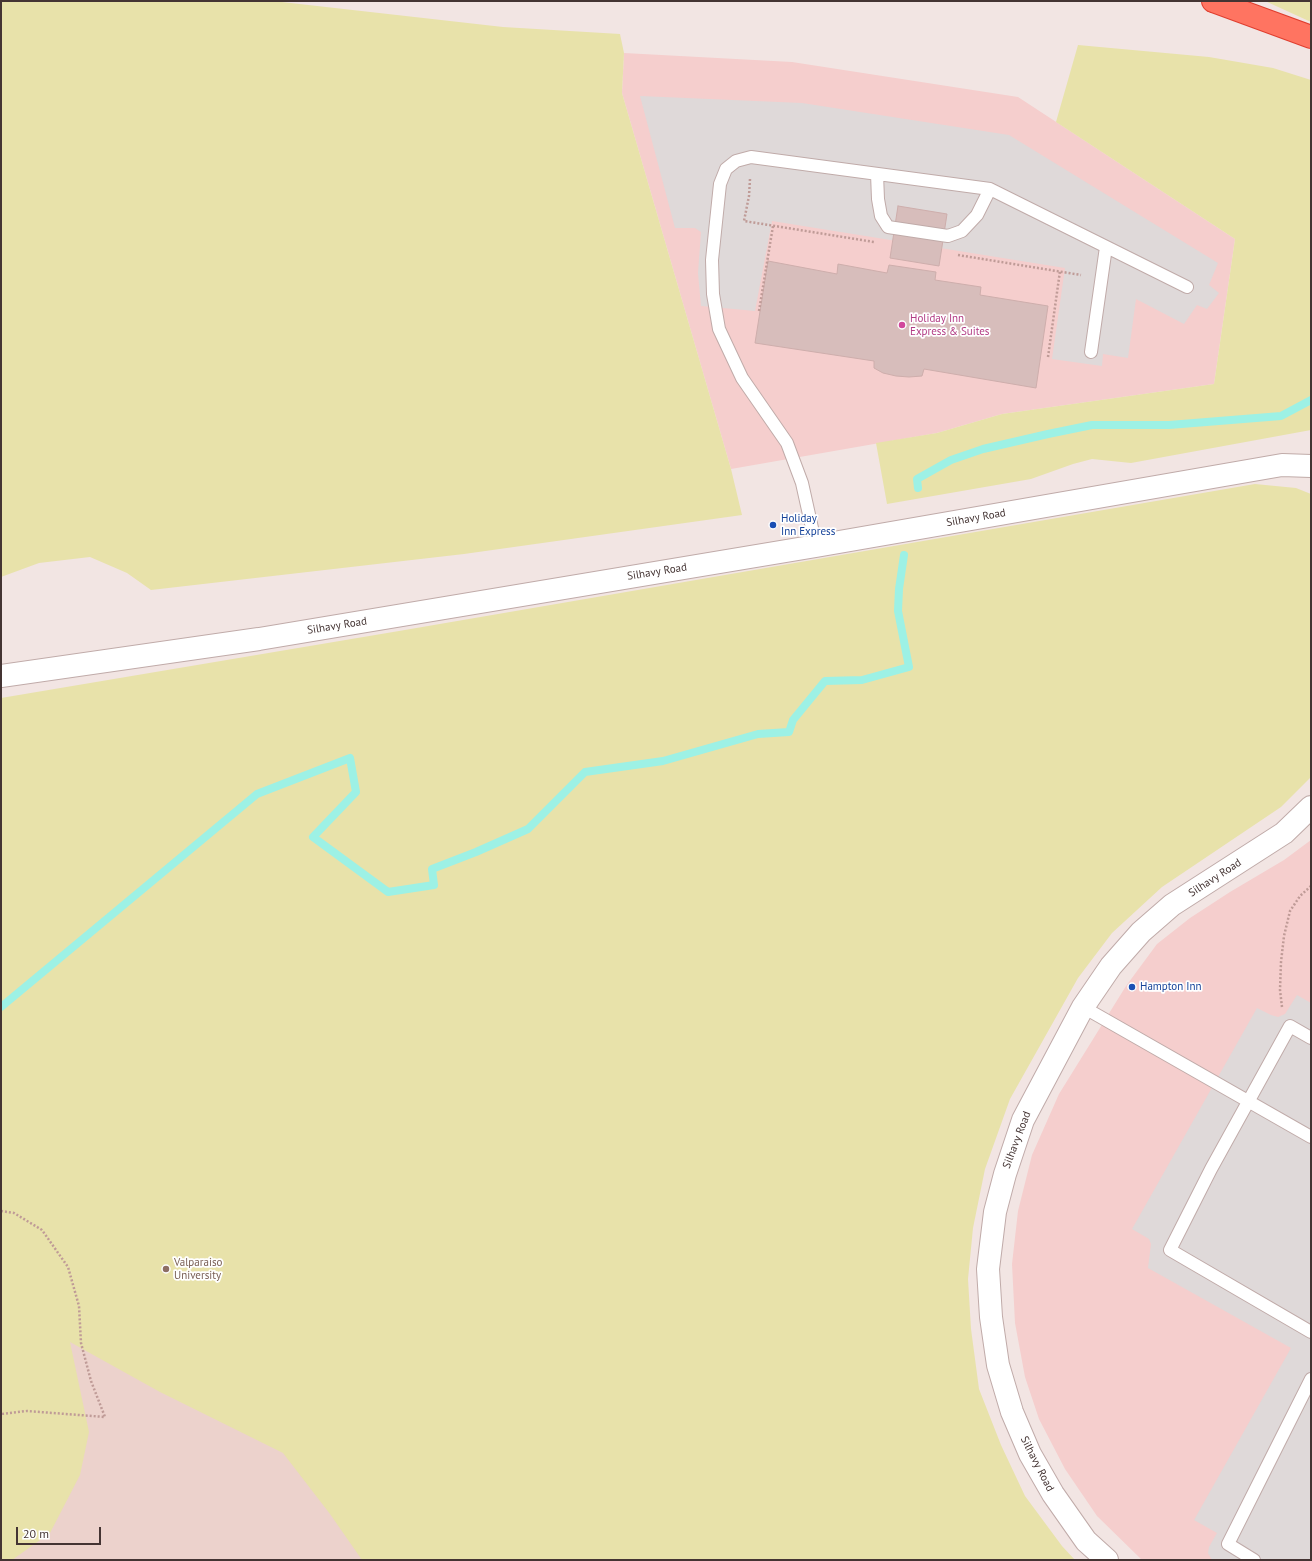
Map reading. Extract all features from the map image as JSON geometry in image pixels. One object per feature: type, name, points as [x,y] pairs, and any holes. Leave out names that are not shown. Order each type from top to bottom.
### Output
[{"type":"highway","points":[[1213,1],[1311,37]]},
{"type":"street","name":"Silhavy Road","points":[[1,676],[259,639],[816,546],[1282,465],[1311,466]]},
{"type":"street","name":"Silhavy Road","points":[[1107,1560],[1086,1541],[1053,1494],[1030,1454],[1012,1412],[998,1365],[991,1317],[988,1270],[997,1204],[1005,1174],[1024,1120],[1083,1007],[1111,966],[1141,932],[1172,906],[1284,833],[1311,807]]},
{"type":"lane","points":[[816,546],[802,483],[787,443],[742,378],[719,329],[713,294],[712,260],[720,184],[726,169],[736,160],[751,157],[990,189],[1187,287]]},
{"type":"lane","points":[[877,174],[878,199],[881,216],[888,227],[948,236],[962,231],[977,215],[990,189]]},
{"type":"lane","points":[[1091,352],[1106,247]]},
{"type":"lane","points":[[1083,1007],[1311,1137]]},
{"type":"lane","points":[[1311,1038],[1290,1026],[1211,1169],[1170,1250],[1311,1332]]},
{"type":"lane","points":[[1254,1560],[1228,1544],[1311,1379]]},
{"type":"path","points":[[759,311],[773,226]]},
{"type":"path","points":[[1048,357],[1060,271]]},
{"type":"path","points":[[1290,1026],[1282,1008],[1280,990],[1284,936],[1290,911],[1300,896],[1311,886]]},
{"type":"path","points":[[1,1211],[14,1213],[42,1230],[68,1268],[79,1306],[81,1343],[92,1381],[105,1417],[27,1411],[1,1414]]},
{"type":"shaded area","points":[[1,1],[273,1],[503,27],[620,34],[624,53],[622,93],[731,469],[742,515],[464,554],[151,590],[127,573],[90,557],[39,563],[1,577]]},
{"type":"shaded area","points":[[1265,1],[1311,1],[1311,22]]},
{"type":"shaded area","points":[[1078,45],[1209,57],[1273,68],[1311,80],[1311,430],[1131,463],[1092,459],[1031,479],[887,504],[876,443],[937,433],[1002,414],[1214,384],[1235,239],[1056,122]]},
{"type":"shaded area","points":[[624,53],[792,62],[1018,97],[1235,239],[1214,384],[1002,414],[937,433],[731,469],[622,93]]},
{"type":"shaded area","points":[[640,96],[802,103],[1009,135],[1218,263],[1209,285],[1219,293],[1207,309],[1197,305],[1184,324],[1136,299],[1128,358],[1103,354],[1102,366],[1052,359],[1065,268],[772,221],[755,311],[701,306],[698,273],[701,232],[695,228],[675,228]]},
{"type":"shaded area","points":[[1255,484],[1296,488],[1311,494],[1311,777],[1281,807],[1162,887],[1112,933],[1078,978],[1010,1099],[985,1169],[973,1228],[968,1279],[971,1329],[979,1389],[1001,1445],[1025,1496],[1062,1546],[1075,1560],[362,1560],[330,1514],[283,1453],[160,1392],[70,1342],[89,1432],[80,1475],[50,1533],[12,1560],[1,1560],[1,698]]},
{"type":"shaded area","points":[[1311,840],[1311,1560],[1142,1560],[1097,1516],[1065,1469],[1039,1419],[1025,1377],[1015,1323],[1012,1264],[1018,1211],[1032,1155],[1059,1094],[1126,986],[1157,944],[1190,918],[1284,860]]},
{"type":"shaded area","points":[[1,977],[412,1560],[1,1560]]},
{"type":"shaded area","points":[[1297,995],[1311,1003],[1311,1560],[1212,1560],[1208,1553],[1209,1547],[1217,1533],[1194,1520],[1291,1348],[1148,1268],[1151,1244],[1149,1239],[1132,1229],[1257,1008],[1278,1017],[1285,1014]]},
{"type":"building","points":[[898,206],[947,214],[939,266],[890,258]]},
{"type":"building","name":"Holiday Inn Express & Suites","points":[[768,261],[837,274],[838,264],[887,273],[889,265],[936,272],[935,280],[981,287],[980,295],[1048,306],[1036,388],[924,369],[922,376],[896,376],[883,373],[874,368],[874,361],[755,343]]},
{"type":"waterway","points":[[918,488],[917,479],[951,460],[983,449],[1048,434],[1092,425],[1169,425],[1281,416],[1311,400]]},
{"type":"waterway","points":[[1,1007],[257,794],[350,758],[356,792],[313,837],[388,892],[434,885],[432,869],[476,852],[528,829],[585,772],[663,761],[758,734],[789,732],[793,720],[825,681],[862,680],[909,667],[898,611],[899,589],[904,555]]},
{"type":"place","name":"Holiday Inn Express & Suites","points":[[902,325]]},
{"type":"place","name":"Holiday Inn Express","points":[[773,525]]},
{"type":"place","name":"Hampton Inn","points":[[1132,987]]},
{"type":"place","name":"Valparaiso University","points":[[166,1269]]}]
